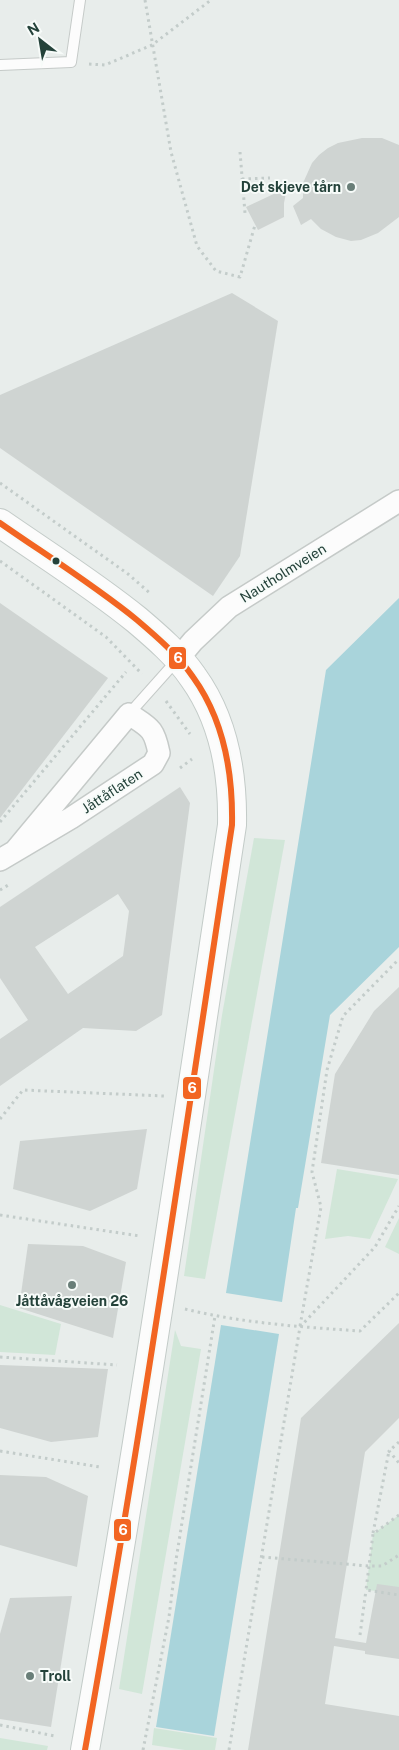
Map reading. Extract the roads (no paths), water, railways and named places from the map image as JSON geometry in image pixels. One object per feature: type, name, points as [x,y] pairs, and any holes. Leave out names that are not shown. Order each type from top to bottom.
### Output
[{"type":"street","name":"Nautholmveien","points":[[178,658],[229,607],[399,501]]},
{"type":"street","points":[[0,523],[117,605],[157,637],[178,658],[193,677],[215,718],[230,771],[233,799],[232,826],[156,1323],[86,1750]]},
{"type":"street","name":"Jåttåflaten","points":[[129,714],[148,728],[155,736],[159,753],[154,764],[71,818],[7,856],[129,714]]},
{"type":"lane","points":[[0,65],[71,62],[80,0]]},
{"type":"lane","name":"Jåttåflaten","points":[[129,714],[178,658]]},
{"type":"water","points":[[399,598],[399,947],[330,1015],[298,1208],[296,1208],[282,1302],[226,1293],[326,670]]},
{"type":"water","points":[[221,1325],[279,1334],[214,1736],[156,1727]]},
{"type":"place","name":"Det skjeve tårn","points":[[351,187]]},
{"type":"place","name":"Jåttåvågveien 26","points":[[72,1285]]},
{"type":"place","name":"Troll","points":[[30,1676]]}]
